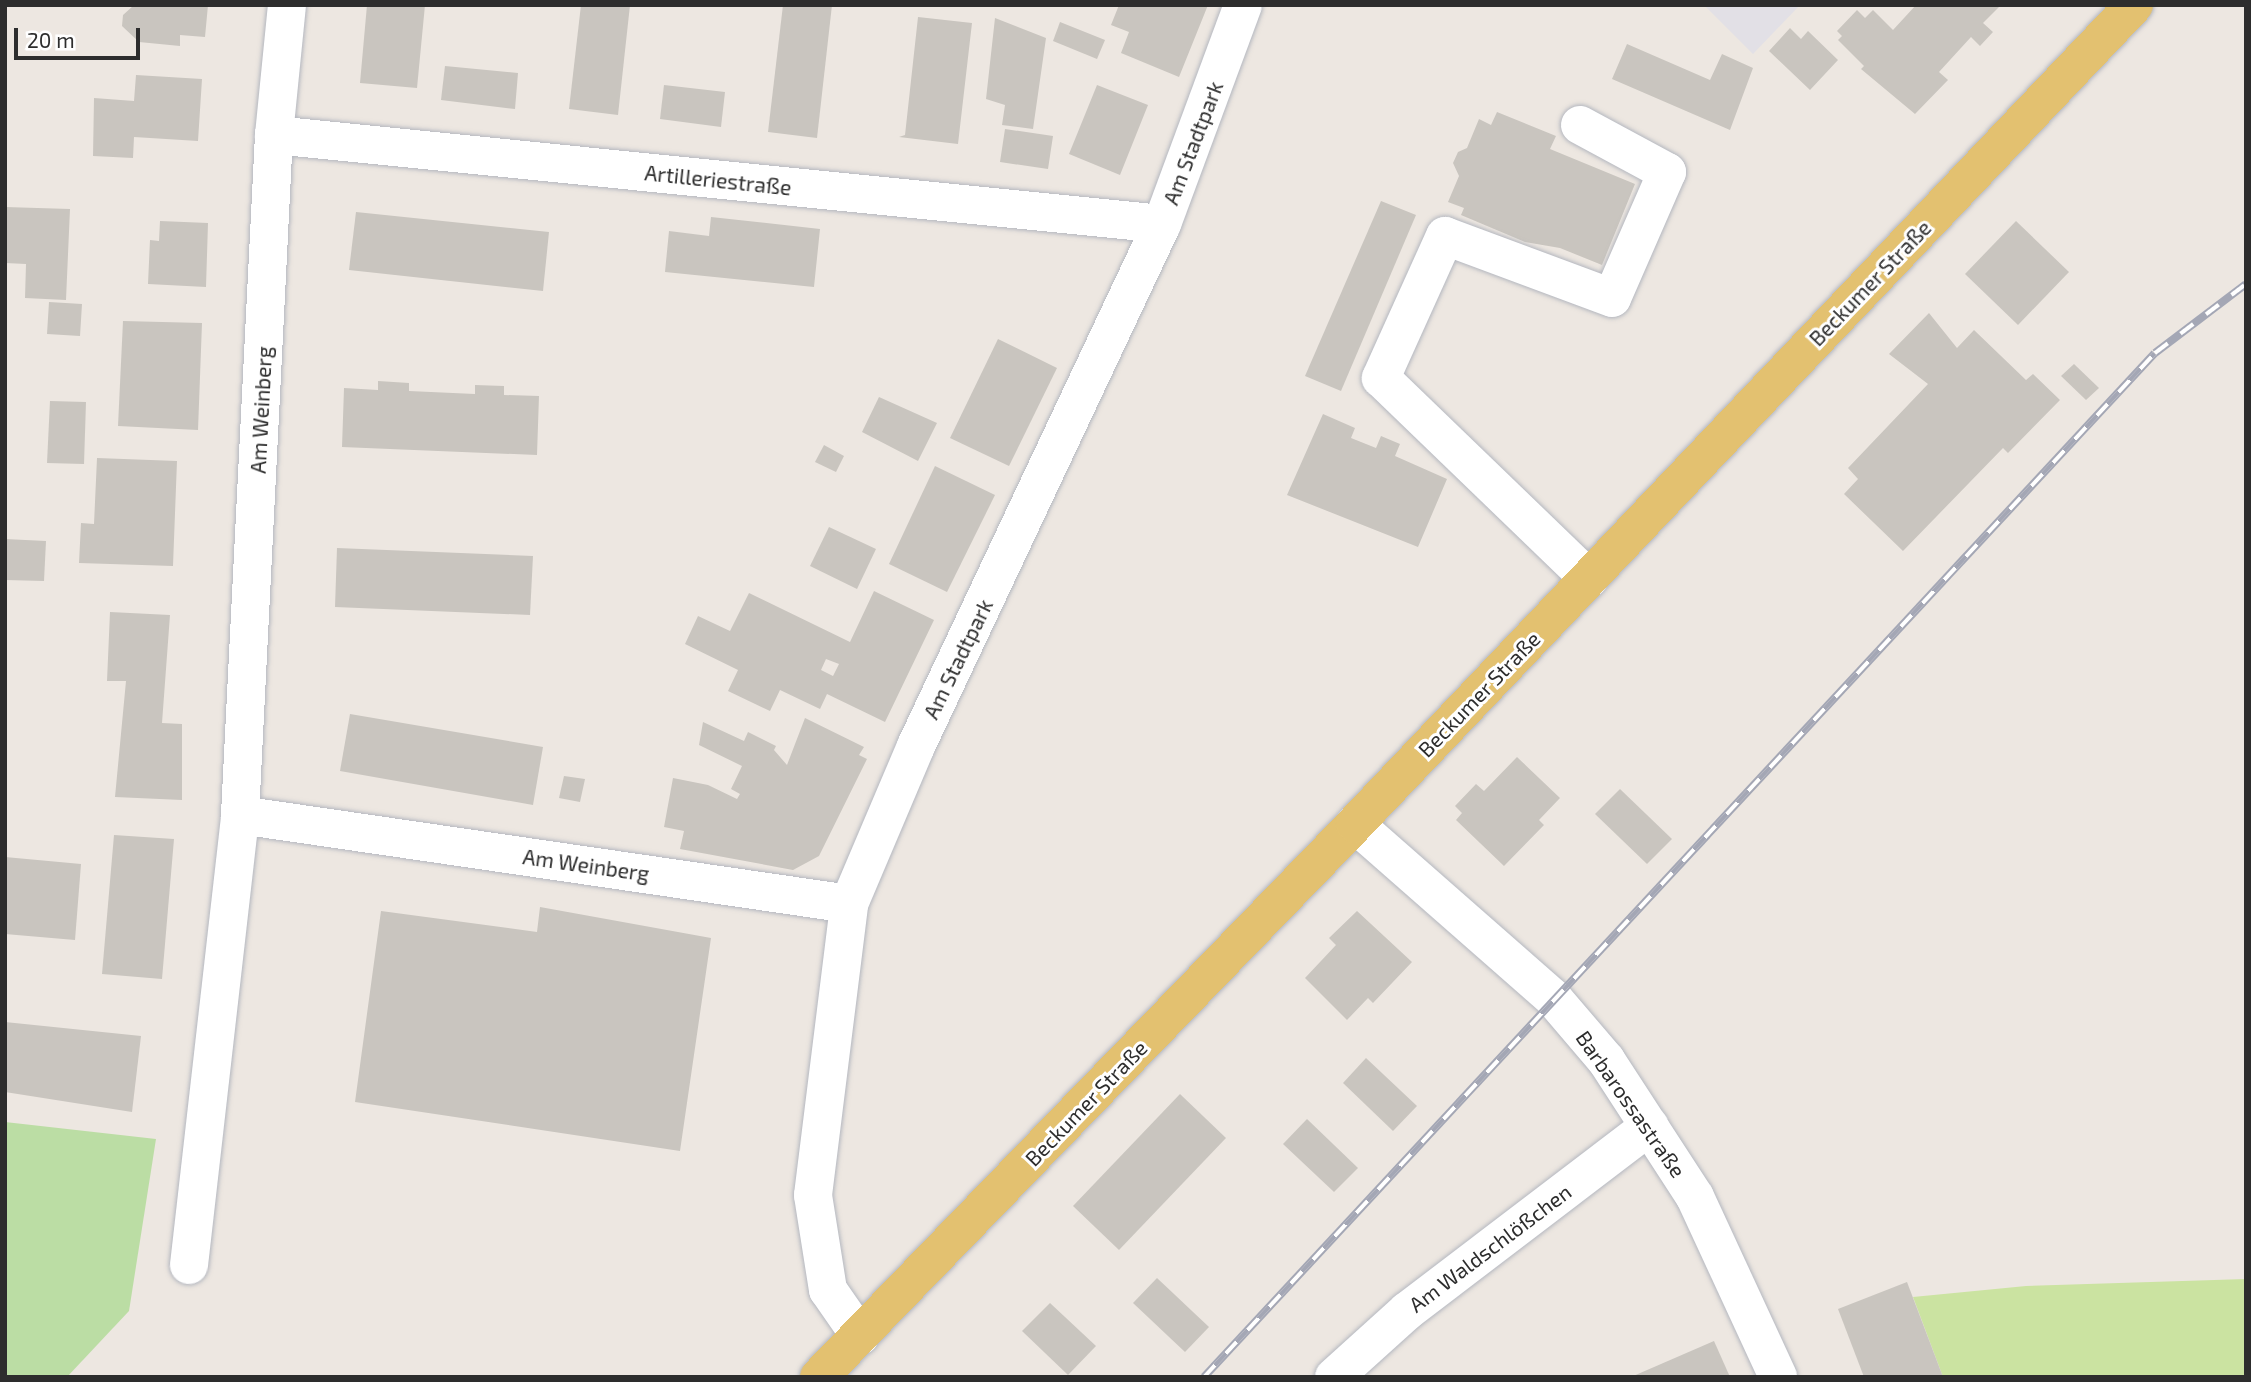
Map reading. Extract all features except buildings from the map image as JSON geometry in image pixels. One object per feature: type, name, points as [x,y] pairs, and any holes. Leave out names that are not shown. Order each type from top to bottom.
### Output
[{"type":"main road","name":"Beckumer Straße","points":[[819,1377],[1355,824],[2134,5]]},
{"type":"street","name":"Am Weinberg","points":[[189,1265],[240,815],[275,135],[287,5]]},
{"type":"street","name":"Am Stadtpark","points":[[860,1336],[828,1290],[813,1195],[849,904],[916,746],[1162,224],[1243,5]]},
{"type":"street","points":[[1580,125],[1667,172],[1612,298],[1446,236],[1381,378],[1589,579]]},
{"type":"street","name":"Artilleriestraße","points":[[275,135],[1162,224]]},
{"type":"street","name":"Am Weinberg","points":[[240,815],[849,904]]},
{"type":"street","name":"Barbarossastraße","points":[[1355,824],[1553,998],[1650,1125],[1695,1197],[1778,1377]]},
{"type":"street","name":"Am Waldschlößchen","points":[[1334,1377],[1407,1311],[1650,1125]]},
{"type":"shaded area","points":[[1704,5],[1800,5],[1753,54]]},
{"type":"green space","points":[[5,1122],[156,1139],[129,1311],[67,1377],[5,1377]]},
{"type":"green space","points":[[2246,1279],[2246,1377],[1943,1377],[1913,1297],[2026,1286]]},
{"type":"railway","points":[[1204,1377],[2155,353],[2246,284]]}]
